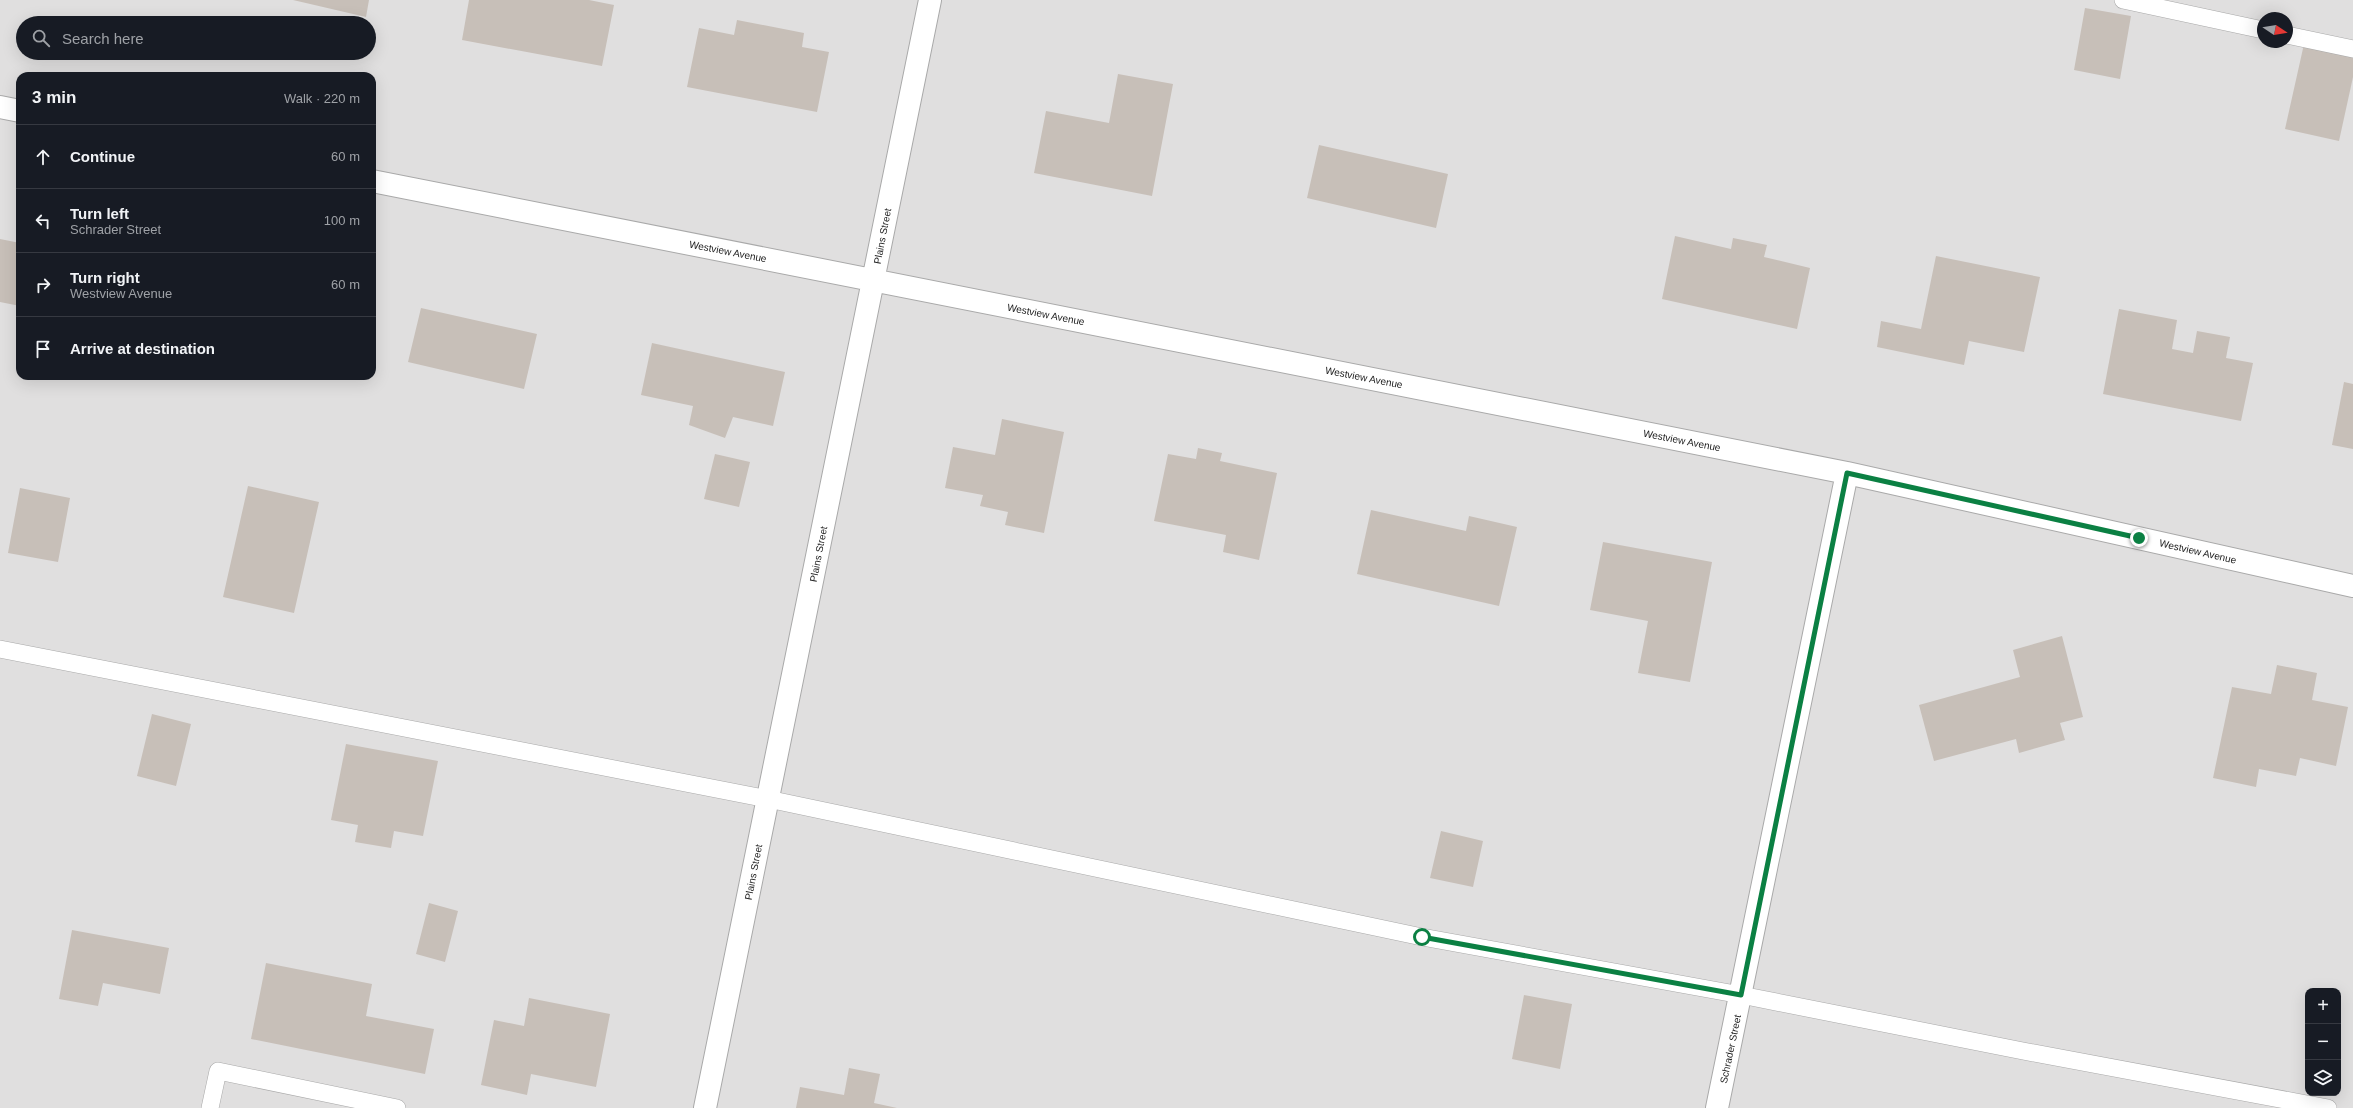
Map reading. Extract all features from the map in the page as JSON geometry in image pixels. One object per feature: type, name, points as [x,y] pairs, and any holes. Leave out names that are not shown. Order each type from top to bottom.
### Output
[{"type":"street","name":"Plains Street","points":[[705,1108],[930,0]]},
{"type":"street","points":[[0,107],[16,110]]},
{"type":"street","name":"Westview Avenue","points":[[376,182],[1847,473],[2353,586]]},
{"type":"street","name":"Schrader Street","points":[[1717,1108],[1847,473]]},
{"type":"lane","points":[[2123,0],[2257,29]]},
{"type":"lane","points":[[2293,36],[2353,49]]},
{"type":"lane","points":[[0,649],[768,799],[1422,937],[1741,995],[2015,1049],[2328,1108]]},
{"type":"lane","points":[[210,1108],[218,1071],[397,1108]]},
{"type":"shaded area","points":[[0,0],[2353,0],[2353,1108],[0,1108]]},
{"type":"building","points":[[293,0],[369,0],[366,16]]},
{"type":"building","points":[[469,0],[589,0],[614,5],[602,66],[462,40]]},
{"type":"building","points":[[2085,8],[2131,16],[2120,79],[2074,70]]},
{"type":"building","points":[[737,20],[804,33],[802,47],[829,52],[817,112],[687,87],[699,28],[734,35]]},
{"type":"building","points":[[2304,44],[2353,55],[2353,77],[2339,141],[2285,129]]},
{"type":"building","points":[[1118,74],[1173,84],[1152,196],[1034,173],[1046,111],[1109,123]]},
{"type":"building","points":[[1319,145],[1448,174],[1436,228],[1307,198]]},
{"type":"building","points":[[1675,236],[1731,249],[1733,238],[1767,245],[1764,257],[1810,268],[1797,329],[1662,299]]},
{"type":"building","points":[[0,239],[16,242],[16,305],[0,302]]},
{"type":"building","points":[[1936,256],[2040,277],[2024,352],[1969,341],[1964,365],[1877,347],[1881,321],[1921,329]]},
{"type":"building","points":[[421,308],[537,334],[524,389],[408,362]]},
{"type":"building","points":[[2119,309],[2177,320],[2172,349],[2193,353],[2197,331],[2230,337],[2226,358],[2253,363],[2241,421],[2103,394]]},
{"type":"building","points":[[652,343],[785,372],[773,426],[733,417],[725,438],[689,425],[693,406],[641,395]]},
{"type":"building","points":[[2344,382],[2353,384],[2353,449],[2332,445]]},
{"type":"building","points":[[1002,419],[1064,432],[1044,533],[1005,525],[1008,512],[980,506],[983,495],[945,488],[953,447],[995,455]]},
{"type":"building","points":[[1198,448],[1222,453],[1220,461],[1277,473],[1259,560],[1223,552],[1226,535],[1154,521],[1168,454],[1196,459]]},
{"type":"building","points":[[715,454],[750,462],[739,507],[704,499]]},
{"type":"building","points":[[248,486],[319,502],[294,613],[223,597]]},
{"type":"building","points":[[20,488],[70,498],[58,562],[8,553]]},
{"type":"building","points":[[1371,510],[1466,531],[1469,516],[1517,527],[1499,606],[1357,574]]},
{"type":"building","points":[[1603,542],[1712,562],[1690,682],[1638,673],[1648,621],[1590,610]]},
{"type":"building","points":[[2062,636],[2083,717],[2060,723],[2065,740],[2019,753],[2016,739],[1934,761],[1919,705],[2020,677],[2013,650]]},
{"type":"building","points":[[2277,665],[2317,673],[2312,700],[2348,707],[2336,766],[2300,758],[2296,776],[2259,769],[2256,787],[2213,778],[2232,687],[2271,694]]},
{"type":"building","points":[[152,714],[191,724],[176,786],[137,776]]},
{"type":"building","points":[[346,744],[438,761],[423,836],[394,831],[391,848],[355,842],[358,825],[331,820]]},
{"type":"building","points":[[1441,831],[1483,841],[1473,887],[1430,878]]},
{"type":"building","points":[[429,903],[458,911],[445,962],[416,954]]},
{"type":"building","points":[[72,930],[169,948],[160,994],[103,983],[98,1006],[59,999]]},
{"type":"building","points":[[266,963],[372,984],[366,1016],[434,1029],[425,1074],[251,1039]]},
{"type":"building","points":[[1524,995],[1572,1004],[1560,1069],[1512,1059]]},
{"type":"building","points":[[529,998],[610,1014],[596,1087],[531,1074],[527,1095],[481,1085],[494,1020],[524,1026]]},
{"type":"building","points":[[849,1068],[880,1074],[874,1103],[897,1108],[796,1108],[800,1087],[844,1095]]},
{"type":"route","points":[[1422,937],[1741,995],[1847,473],[2139,538]]}]
